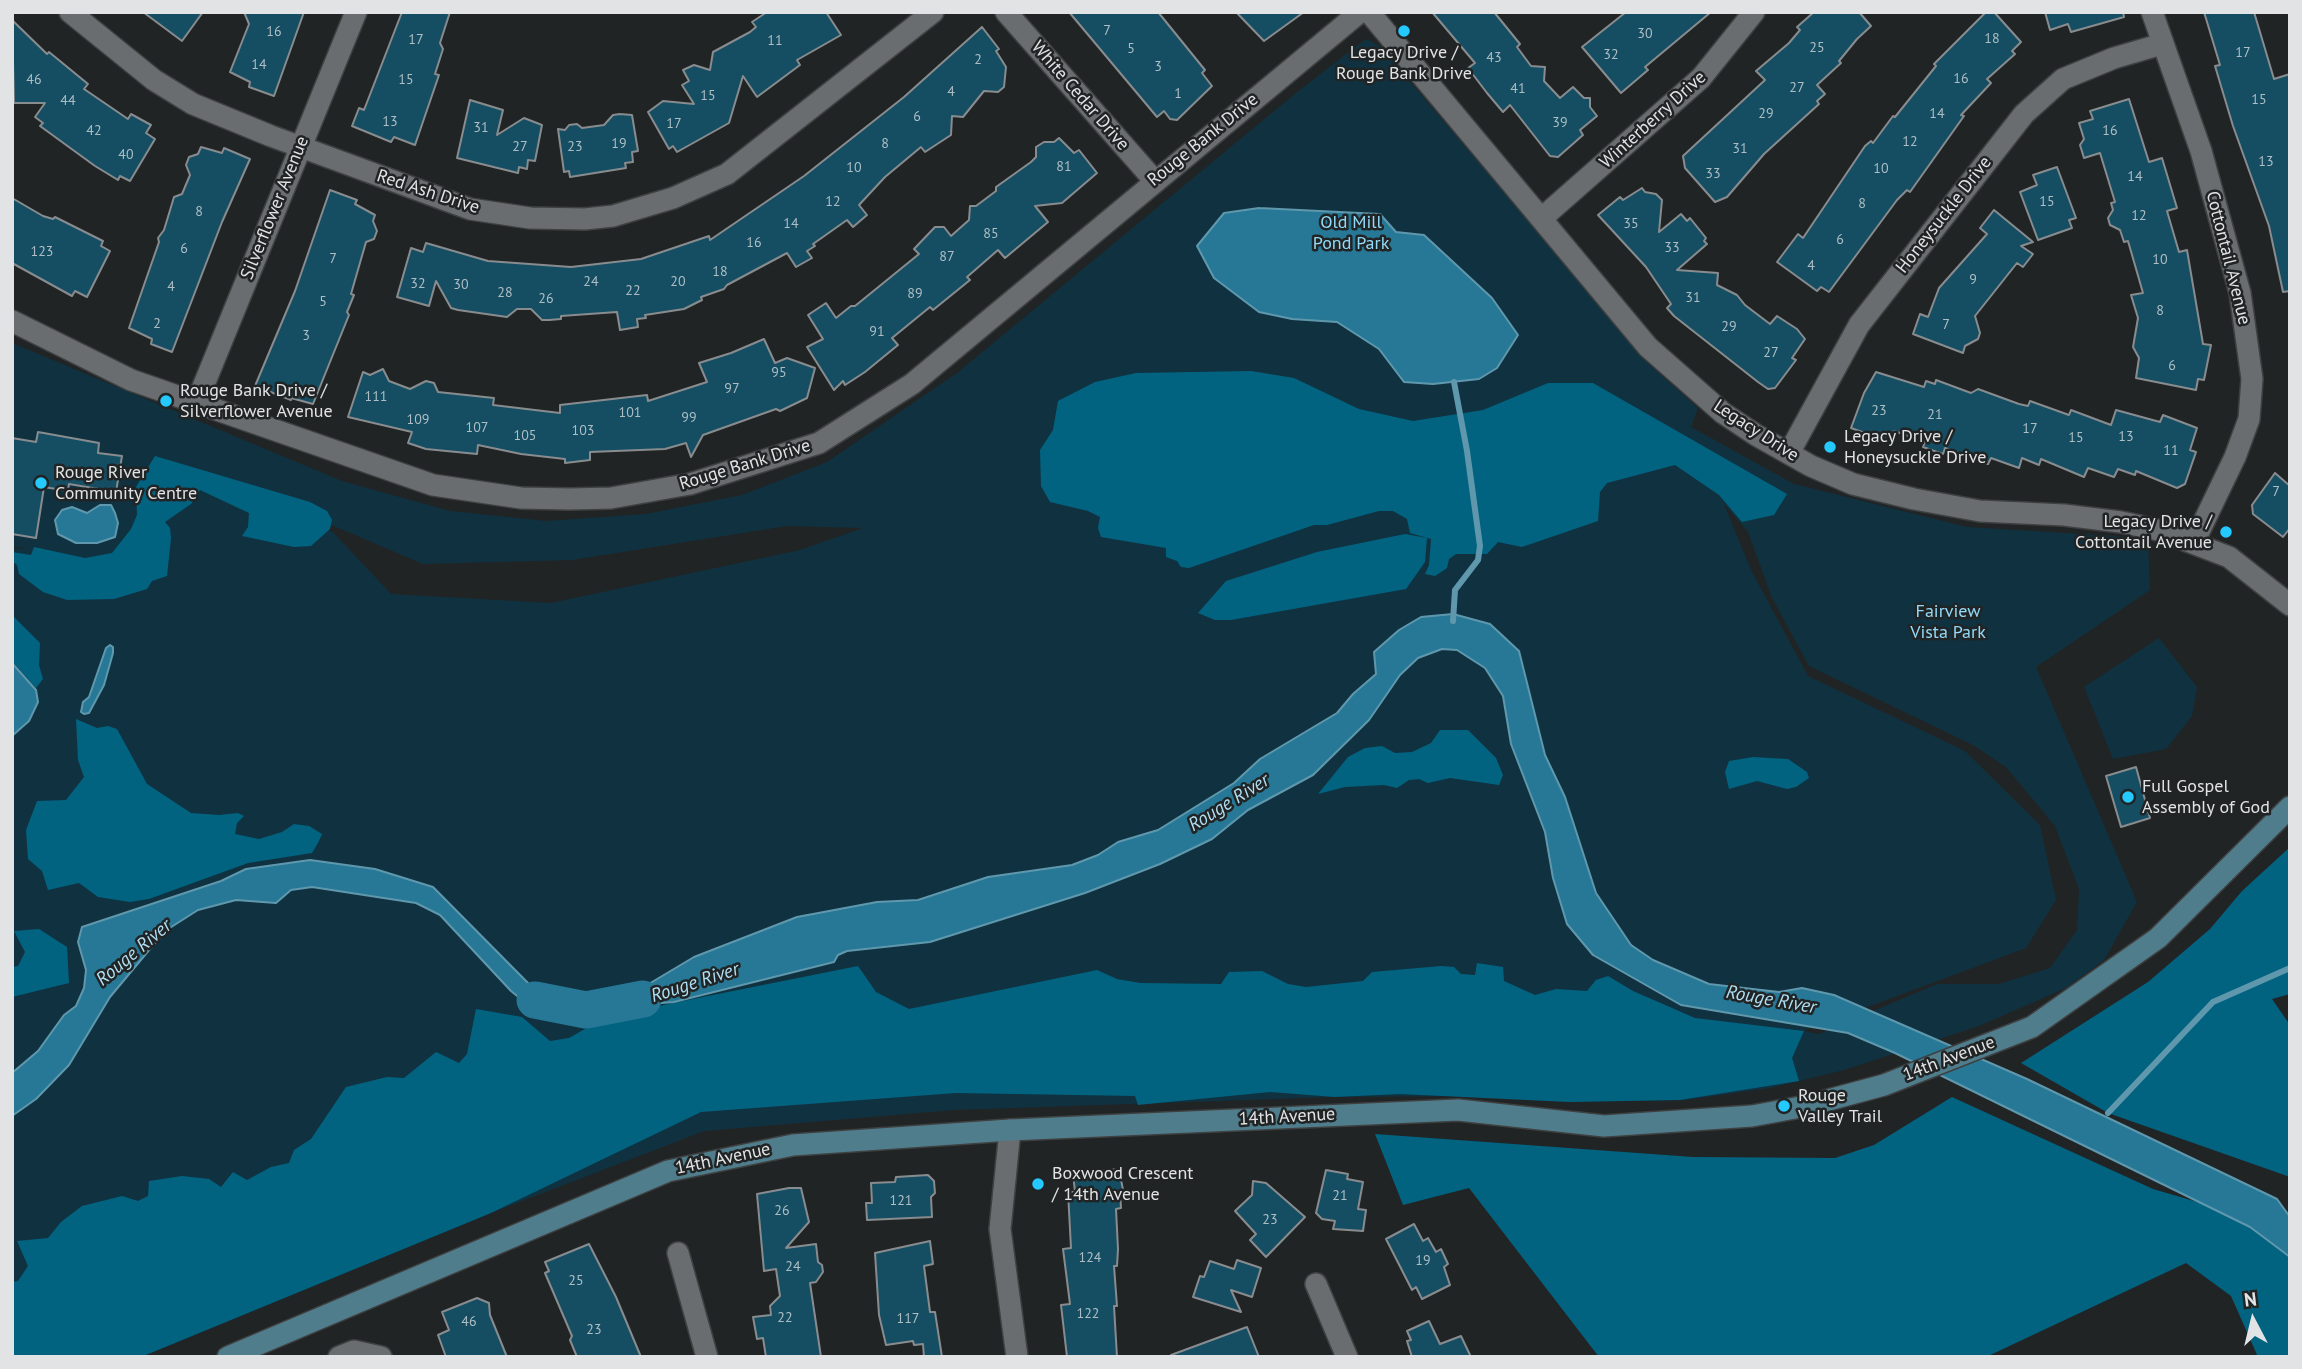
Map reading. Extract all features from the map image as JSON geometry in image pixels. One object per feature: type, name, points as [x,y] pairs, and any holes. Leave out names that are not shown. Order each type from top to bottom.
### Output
[{"type":"main road","name":"14th Avenue","points":[[228,1357],[668,1171],[793,1145],[1010,1130],[1458,1110],[1604,1126],[1752,1116],[1806,1106],[1884,1085],[2032,1027],[2158,938],[2290,807]]},
{"type":"street","name":"Red Ash Drive","points":[[70,12],[154,80],[193,104],[470,209],[530,218],[613,216],[697,189],[727,174],[933,12]]},
{"type":"street","name":"Silverflower Avenue","points":[[196,404],[356,12]]},
{"type":"street","name":"White Cedar Drive","points":[[1006,12],[1154,180]]},
{"type":"street","name":"Rouge Bank Drive","points":[[12,321],[131,380],[420,481],[477,493],[521,498],[611,498],[690,484],[819,443],[874,410],[949,355],[1154,180],[1360,12]]},
{"type":"street","name":"Legacy Drive","points":[[1369,12],[1648,347],[1723,414],[1789,453],[1853,484],[1980,511],[2064,515],[2120,522],[2194,542],[2229,557],[2290,605]]},
{"type":"street","name":"Winterberry Drive","points":[[1542,218],[1701,78],[1754,12]]},
{"type":"street","name":"Cottontail Avenue","points":[[2152,12],[2201,151],[2240,293],[2252,379],[2249,419],[2235,457],[2194,542]]},
{"type":"street","name":"Honeysuckle Drive","points":[[1789,453],[1859,325],[2024,114],[2063,79],[2114,58],[2162,44]]},
{"type":"street","points":[[1010,1130],[1000,1229],[1017,1357]]},
{"type":"street","points":[[678,1253],[707,1357]]},
{"type":"street","points":[[1315,1284],[1347,1357]]},
{"type":"street","points":[[338,1357],[354,1351],[381,1357]]},
{"type":"green space","points":[[1366,39],[1380,46],[1649,364],[1698,408],[1691,427],[1794,484],[1967,527],[2148,538],[2150,590],[2036,667],[2137,902],[2104,960],[2066,988],[1979,1026],[1844,1070],[1770,1088],[1685,1100],[1569,1102],[1456,1096],[1335,1097],[954,1110],[704,1131],[491,1213],[141,1357],[12,1357],[12,548],[30,550],[12,546],[12,343],[342,481],[450,511],[546,521],[646,514],[742,495],[827,462],[957,373],[1296,93]],"holes":[[[217,476],[423,564],[572,560],[787,526],[863,528],[800,550],[551,603],[391,594],[333,532],[269,509]],[[1724,504],[1748,532],[1772,598],[1809,666],[1973,745],[2006,767],[2055,826],[2079,889],[2077,930],[2050,968],[1999,984],[1937,984],[1819,1034],[1803,1031],[2026,948],[2056,900],[2040,825],[1965,751],[1808,676],[1751,570]]]},
{"type":"green space","points":[[2159,638],[2197,687],[2192,716],[2166,749],[2113,759],[2084,687]]},
{"type":"shaded area","points":[[1251,371],[1294,378],[1359,409],[1413,421],[1483,410],[1548,383],[1593,383],[1787,494],[1774,515],[1742,522],[1719,495],[1675,465],[1607,483],[1600,492],[1598,521],[1522,547],[1498,542],[1487,554],[1456,554],[1449,559],[1447,568],[1435,576],[1425,574],[1429,565],[1431,539],[1410,533],[1407,519],[1393,511],[1379,511],[1327,525],[1314,525],[1189,568],[1181,567],[1177,561],[1166,557],[1166,548],[1101,537],[1098,528],[1100,517],[1088,511],[1050,502],[1041,486],[1040,450],[1053,430],[1058,401],[1095,382],[1136,373]]},
{"type":"shaded area","points":[[155,456],[310,502],[327,511],[332,520],[330,529],[311,546],[294,547],[242,536],[248,527],[249,513],[200,490],[191,504],[165,522],[170,528],[171,538],[167,576],[152,581],[147,589],[114,599],[67,600],[43,592],[19,574],[17,565],[12,561],[12,552],[31,555],[34,547],[85,558],[112,553],[131,529],[137,515],[136,487]]},
{"type":"shaded area","points":[[1405,534],[1427,538],[1425,562],[1406,589],[1231,620],[1215,620],[1198,613],[1226,581],[1317,552]]},
{"type":"shaded area","points":[[12,615],[40,643],[39,665],[43,679],[36,688],[12,661]]},
{"type":"shaded area","points":[[76,719],[97,728],[108,726],[117,729],[147,784],[191,813],[238,813],[244,816],[237,823],[235,834],[259,839],[282,832],[294,824],[309,826],[322,834],[318,843],[312,853],[248,863],[149,899],[130,902],[98,897],[79,883],[48,890],[42,871],[28,859],[26,830],[37,801],[66,800],[84,777],[78,760]]},
{"type":"shaded area","points":[[1440,730],[1468,730],[1496,758],[1503,775],[1499,785],[1450,778],[1428,783],[1419,779],[1409,780],[1397,788],[1384,785],[1345,787],[1318,794],[1348,757],[1365,748],[1382,746],[1395,753],[1412,752],[1431,743]]},
{"type":"shaded area","points":[[1753,757],[1788,759],[1807,772],[1809,778],[1796,787],[1787,789],[1757,781],[1729,789],[1725,772],[1729,761]]},
{"type":"shaded area","points":[[2290,847],[2290,994],[2272,999],[2290,1025],[2290,1177],[2108,1113],[2021,1063],[2148,982],[2210,929],[2242,891]]},
{"type":"shaded area","points":[[39,929],[67,947],[69,983],[12,997],[12,967],[18,966],[25,952],[14,931]]},
{"type":"shaded area","points":[[1477,963],[1503,967],[1504,981],[1535,995],[1556,989],[1587,991],[1596,980],[1608,976],[1633,991],[1695,1018],[1804,1031],[1792,1058],[1799,1081],[1680,1100],[1569,1102],[1400,1094],[1335,1097],[1270,1092],[1138,1105],[1135,1096],[956,1093],[701,1112],[491,1213],[141,1357],[12,1357],[12,1282],[18,1281],[28,1266],[17,1241],[48,1238],[61,1222],[82,1206],[122,1196],[138,1201],[148,1196],[149,1181],[182,1176],[209,1179],[221,1187],[233,1172],[247,1180],[271,1167],[289,1163],[294,1150],[311,1139],[346,1087],[387,1077],[404,1078],[436,1052],[459,1063],[467,1054],[476,1009],[522,1017],[550,1041],[569,1038],[601,1020],[858,966],[876,992],[909,1009],[1097,970],[1117,979],[1140,983],[1221,984],[1229,972],[1262,971],[1288,984],[1306,987],[1363,981],[1372,972],[1441,966],[1454,967],[1461,974],[1475,975]]},
{"type":"shaded area","points":[[1952,1097],[2153,1189],[2211,1206],[2260,1233],[2290,1257],[2290,1357],[2258,1357],[2231,1296],[2186,1263],[1986,1357],[1599,1357],[1469,1188],[1403,1205],[1375,1134],[1693,1157],[1835,1158],[1874,1145]]},
{"type":"water","points":[[1259,208],[1380,214],[1396,232],[1424,235],[1492,298],[1518,335],[1497,368],[1479,379],[1433,384],[1404,382],[1379,349],[1337,322],[1292,319],[1259,312],[1214,278],[1197,246],[1224,213]]},
{"type":"water","points":[[100,505],[111,505],[115,513],[118,523],[115,537],[97,543],[76,543],[58,534],[55,520],[62,510],[72,507],[87,513]]},
{"type":"water","points":[[1453,614],[1490,624],[1519,651],[1545,755],[1565,797],[1596,893],[1631,945],[1653,960],[1709,984],[1779,992],[1802,988],[1834,995],[2027,1079],[2277,1199],[2290,1217],[2290,1257],[2250,1227],[1895,1053],[1848,1033],[1681,1005],[1593,955],[1567,924],[1553,878],[1545,832],[1511,744],[1503,696],[1485,668],[1457,650],[1442,649],[1418,658],[1400,675],[1369,720],[1313,775],[1248,810],[1212,839],[1160,864],[1085,893],[930,942],[847,951],[838,955],[834,962],[674,1002],[538,1013],[511,991],[440,915],[416,903],[312,887],[291,890],[276,903],[236,900],[198,910],[165,931],[110,997],[69,1065],[36,1099],[12,1116],[12,1073],[38,1051],[64,1015],[76,1006],[84,988],[86,970],[78,942],[82,927],[221,881],[246,869],[310,860],[375,869],[433,887],[532,987],[560,999],[598,997],[647,985],[694,957],[797,917],[877,902],[918,900],[988,877],[1072,865],[1098,855],[1118,842],[1158,830],[1234,783],[1260,759],[1337,713],[1353,694],[1376,674],[1374,652],[1399,630],[1421,617]]},
{"type":"water","points":[[110,645],[113,647],[113,653],[104,685],[89,713],[84,714],[81,712],[83,702],[89,697],[106,648]]},
{"type":"water","points":[[12,663],[36,690],[38,702],[29,721],[12,736]]},
{"type":"building","points":[[143,12],[203,12],[182,41]]},
{"type":"building","points":[[244,12],[304,12],[274,96],[249,87],[250,82],[230,72],[249,24]]},
{"type":"building","points":[[402,12],[450,12],[440,43],[443,49],[435,74],[439,75],[415,145],[394,137],[391,142],[352,126],[359,108],[364,110]]},
{"type":"building","points":[[767,12],[826,12],[841,35],[797,60],[800,65],[757,97],[743,76],[729,123],[677,152],[673,146],[669,149],[648,112],[663,101],[694,104],[682,85],[689,81],[683,70],[694,65],[710,70],[713,52],[750,32],[756,27],[752,22]]},
{"type":"building","points":[[1069,12],[1158,12],[1205,70],[1202,73],[1212,86],[1177,120],[1170,119],[1164,111],[1157,117]]},
{"type":"building","points":[[1236,12],[1304,12],[1264,41]]},
{"type":"building","points":[[1432,12],[1494,12],[1520,44],[1517,47],[1531,66],[1545,67],[1544,81],[1560,98],[1573,87],[1584,98],[1590,98],[1590,107],[1597,116],[1580,130],[1583,135],[1558,157],[1550,156],[1510,105],[1503,112],[1487,93],[1468,68],[1475,63]]},
{"type":"building","points":[[1626,12],[1711,12],[1645,67],[1648,70],[1621,93],[1582,47]]},
{"type":"building","points":[[1814,12],[1859,12],[1871,26],[1839,61],[1841,63],[1817,85],[1825,94],[1817,101],[1819,104],[1764,154],[1727,197],[1715,202],[1685,168],[1683,156],[1765,80],[1756,71],[1789,43],[1800,30],[1797,27]]},
{"type":"building","points":[[1986,12],[1994,12],[2021,42],[2012,51],[2015,54],[1987,79],[1991,83],[1961,115],[1964,116],[1910,192],[1907,190],[1897,200],[1829,292],[1821,287],[1817,291],[1777,262],[1798,234],[1803,238],[1865,146],[1871,141],[1873,143],[1936,66],[1934,64]]},
{"type":"building","points":[[2045,12],[2123,12],[2124,17],[2071,32],[2068,24],[2050,30]]},
{"type":"building","points":[[2204,12],[2254,12],[2274,79],[2290,74],[2290,291],[2283,292],[2269,226],[2233,126],[2215,66],[2220,65]]},
{"type":"building","points":[[12,20],[47,54],[49,52],[88,84],[84,89],[128,119],[131,114],[151,125],[146,133],[155,139],[130,181],[120,176],[118,180],[95,166],[40,126],[43,123],[35,117],[45,103],[14,103]]},
{"type":"building","points":[[982,27],[999,49],[996,51],[1006,67],[1004,87],[998,92],[984,91],[963,117],[952,116],[951,135],[925,152],[921,147],[885,177],[859,205],[867,215],[853,227],[847,220],[813,244],[815,246],[807,251],[812,258],[796,267],[787,253],[724,289],[701,297],[702,300],[684,309],[645,315],[646,318],[637,319],[638,327],[620,330],[617,312],[542,320],[531,309],[517,309],[507,317],[458,310],[451,308],[436,281],[429,306],[397,297],[411,248],[423,252],[426,243],[488,261],[571,267],[641,259],[709,236],[710,240],[804,176],[904,97]]},
{"type":"building","points":[[2129,99],[2149,162],[2162,158],[2177,208],[2167,211],[2179,252],[2187,250],[2203,344],[2211,345],[2204,380],[2198,379],[2196,390],[2136,378],[2139,358],[2133,347],[2138,318],[2131,295],[2143,293],[2128,241],[2124,242],[2120,230],[2110,225],[2108,218],[2113,210],[2111,203],[2115,202],[2100,153],[2084,158],[2080,145],[2084,139],[2079,123],[2093,119],[2090,111]]},
{"type":"building","points":[[470,100],[503,110],[497,135],[524,118],[542,125],[535,161],[528,160],[527,169],[519,167],[518,173],[457,158]]},
{"type":"building","points":[[613,115],[632,115],[638,151],[632,152],[633,162],[625,163],[626,168],[570,177],[569,171],[564,172],[558,129],[565,130],[569,125],[577,124],[582,128],[604,125]]},
{"type":"building","points":[[1059,138],[1074,153],[1079,150],[1097,173],[1062,203],[1035,206],[1048,222],[1005,258],[998,250],[967,277],[970,280],[933,310],[930,307],[892,338],[898,345],[865,372],[845,385],[843,381],[834,390],[807,347],[823,339],[808,315],[826,303],[836,318],[851,306],[855,306],[919,254],[914,249],[935,227],[944,227],[951,236],[969,220],[970,206],[976,206],[996,191],[996,187],[1031,162],[1036,157],[1036,147]]},
{"type":"building","points":[[201,147],[222,153],[224,148],[250,159],[222,222],[172,352],[151,344],[152,339],[129,328],[174,197],[182,194],[190,175],[186,165],[189,157],[198,154]]},
{"type":"building","points":[[2057,167],[2076,218],[2069,220],[2072,228],[2038,240],[2020,192],[2037,185],[2033,175]]},
{"type":"building","points":[[1642,188],[1662,200],[1659,232],[1681,214],[1687,221],[1690,218],[1706,238],[1704,241],[1707,244],[1677,270],[1718,273],[1717,285],[1737,295],[1745,305],[1770,324],[1777,316],[1797,329],[1805,339],[1792,358],[1796,360],[1775,388],[1768,389],[1758,382],[1674,316],[1667,308],[1671,304],[1646,267],[1598,215],[1620,197],[1623,200]]},
{"type":"building","points":[[330,190],[357,200],[355,204],[375,215],[373,221],[377,231],[374,239],[366,242],[351,294],[354,295],[347,312],[349,315],[313,404],[291,400],[255,386],[295,291]]},
{"type":"building","points":[[12,198],[43,216],[53,219],[55,217],[103,241],[101,246],[110,251],[87,297],[75,291],[72,296],[12,263]]},
{"type":"building","points":[[1994,210],[2033,242],[2021,246],[2033,254],[2023,267],[2017,263],[1975,316],[1980,333],[1978,339],[1965,346],[1963,353],[1913,334],[1920,314],[1928,317],[1939,288],[1987,234],[1980,228]]},
{"type":"building","points":[[764,339],[775,363],[787,358],[815,368],[807,398],[780,411],[776,409],[703,435],[691,457],[686,443],[665,449],[590,452],[590,460],[565,463],[565,459],[478,445],[477,454],[426,449],[408,443],[412,432],[348,417],[363,372],[370,375],[383,369],[389,381],[410,389],[426,381],[434,383],[438,392],[494,398],[493,405],[560,413],[560,405],[647,395],[648,401],[707,382],[699,363]]},
{"type":"building","points":[[1876,372],[1924,387],[1926,381],[1935,384],[1936,380],[1971,393],[1978,389],[2019,404],[2028,406],[2030,401],[2069,415],[2071,410],[2111,425],[2116,410],[2160,422],[2163,415],[2197,428],[2190,450],[2196,452],[2185,484],[2177,488],[2136,471],[2135,475],[2118,469],[2114,477],[2088,468],[2084,477],[2041,459],[2039,465],[2022,458],[2019,468],[1991,458],[1988,464],[1945,448],[1943,454],[1923,447],[1925,442],[1894,431],[1890,442],[1851,428],[1864,393]]},
{"type":"building","name":"Rouge River Community Centre","points":[[38,432],[99,443],[98,453],[122,456],[116,492],[69,484],[68,491],[44,487],[36,538],[12,534],[12,438],[36,442]]},
{"type":"building","points":[[2275,473],[2290,486],[2290,528],[2283,537],[2253,514],[2252,505]]},
{"type":"building","name":"Full Gospel Assembly of God","points":[[2136,767],[2150,818],[2121,827],[2106,776]]},
{"type":"building","points":[[1119,1169],[1123,1190],[1120,1192],[1121,1208],[1116,1209],[1118,1249],[1117,1266],[1114,1266],[1117,1306],[1114,1306],[1117,1357],[1067,1357],[1061,1305],[1070,1304],[1063,1249],[1071,1248],[1068,1192],[1075,1192],[1073,1174]]},
{"type":"building","points":[[1326,1170],[1348,1174],[1347,1179],[1363,1182],[1358,1209],[1366,1210],[1363,1231],[1333,1229],[1335,1221],[1322,1219],[1316,1213]]},
{"type":"building","points":[[928,1175],[934,1181],[935,1193],[931,1197],[932,1217],[867,1220],[866,1203],[872,1203],[871,1183],[895,1182],[896,1177]]},
{"type":"building","points":[[1253,1181],[1266,1183],[1305,1217],[1266,1257],[1250,1240],[1256,1234],[1235,1211],[1252,1195]]},
{"type":"building","points":[[801,1188],[809,1222],[786,1248],[816,1244],[818,1262],[822,1265],[823,1272],[816,1282],[810,1283],[821,1357],[766,1357],[763,1338],[757,1339],[753,1317],[771,1315],[770,1306],[780,1296],[776,1269],[764,1271],[757,1194]]},
{"type":"building","points":[[1414,1224],[1423,1241],[1428,1238],[1436,1252],[1441,1249],[1448,1264],[1444,1267],[1450,1285],[1422,1299],[1416,1287],[1412,1290],[1386,1239]]},
{"type":"building","points":[[930,1241],[933,1264],[924,1266],[930,1312],[935,1312],[942,1357],[924,1357],[923,1344],[914,1345],[913,1341],[886,1345],[879,1315],[875,1253]]},
{"type":"building","points":[[589,1244],[616,1297],[641,1357],[577,1357],[570,1340],[572,1336],[545,1273],[549,1271],[545,1262]]},
{"type":"building","points":[[1237,1260],[1261,1268],[1252,1297],[1231,1290],[1241,1312],[1193,1297],[1200,1276],[1204,1277],[1210,1261],[1234,1269]]},
{"type":"building","points":[[477,1298],[489,1303],[490,1315],[507,1357],[446,1357],[438,1335],[449,1330],[442,1312]]},
{"type":"building","points":[[1429,1321],[1440,1344],[1461,1336],[1471,1357],[1412,1357],[1407,1341],[1411,1340],[1407,1331]]},
{"type":"building","points":[[1247,1327],[1259,1357],[1171,1357],[1171,1355]]},
{"type":"waterway","points":[[1453,621],[1455,590],[1478,560],[1480,546],[1454,382]]},
{"type":"waterway","points":[[2108,1113],[2213,1002],[2290,968]]},
{"type":"waterway","name":"Rouge River","points":[[535,1000],[586,1010],[643,999]]},
{"type":"place","name":"Legacy Drive / Rouge Bank Drive","points":[[1404,31]]},
{"type":"place","name":"Rouge Bank Drive / Silverflower Avenue","points":[[166,401]]},
{"type":"place","name":"Legacy Drive / Honeysuckle Drive","points":[[1830,447]]},
{"type":"place","name":"Rouge River Community Centre","points":[[41,483]]},
{"type":"place","name":"Legacy Drive / Cottontail Avenue","points":[[2226,532]]},
{"type":"place","name":"Full Gospel Assembly of God","points":[[2128,797]]},
{"type":"place","name":"Rouge Valley Trail","points":[[1784,1106]]},
{"type":"place","name":"Boxwood Crescent / 14th Avenue","points":[[1038,1184]]},
{"type":"park label","name":"Old Mill Pond Park","points":[[1351,234]]},
{"type":"park label","name":"Fairview Vista Park","points":[[1948,622]]}]
